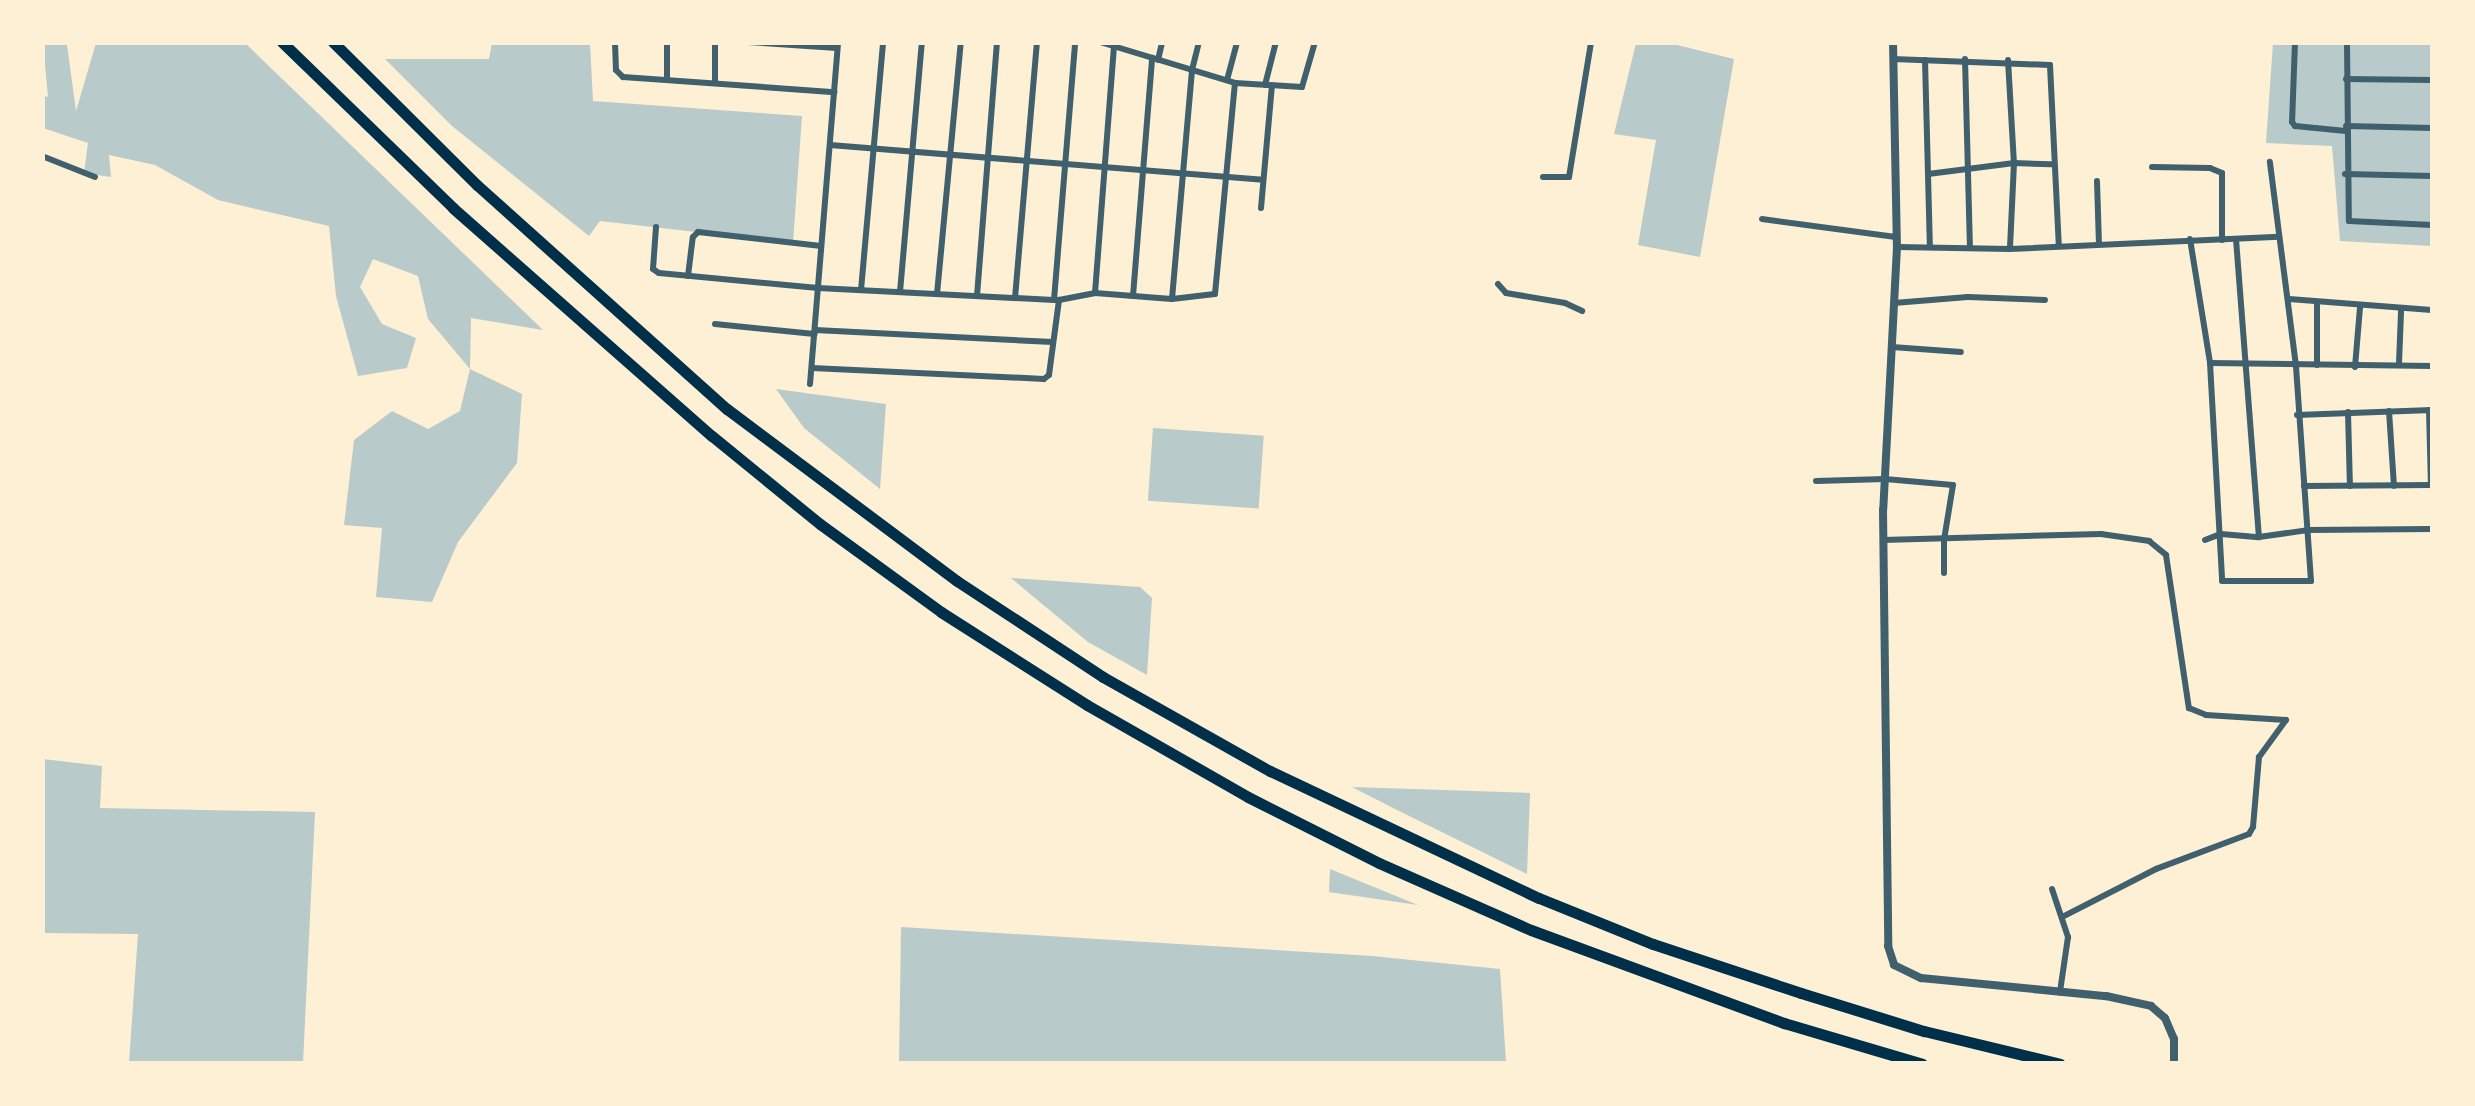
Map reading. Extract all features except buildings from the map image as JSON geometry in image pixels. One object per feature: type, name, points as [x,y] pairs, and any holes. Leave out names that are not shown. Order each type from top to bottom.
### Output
[{"type":"highway","points":[[282,42],[453,208],[712,436],[820,524],[941,612],[1087,705],[1265,805],[1531,930],[1784,1023],[1922,1064]]},
{"type":"highway","points":[[333,42],[477,186],[727,409],[957,581],[1103,677],[1286,779],[1540,898],[1653,944],[1924,1031],[2060,1064]]},
{"type":"street","points":[[615,42],[618,75],[834,92]]},
{"type":"street","points":[[667,42],[667,79]]},
{"type":"street","points":[[715,42],[716,83]]},
{"type":"street","points":[[748,42],[838,45],[810,384]]},
{"type":"street","points":[[861,290],[884,42]]},
{"type":"street","points":[[900,292],[922,42]]},
{"type":"street","points":[[937,294],[961,42]]},
{"type":"street","points":[[977,296],[998,42]]},
{"type":"street","points":[[1015,298],[1037,42]]},
{"type":"street","points":[[812,368],[1044,379],[1049,375],[1075,42]]},
{"type":"street","points":[[1100,42],[1231,82],[1302,88],[1315,42]]},
{"type":"street","points":[[1133,296],[1155,59],[1162,42]]},
{"type":"street","points":[[1172,299],[1192,70],[1199,42]]},
{"type":"street","points":[[656,226],[652,269],[688,276],[818,288],[1057,300],[1095,293],[1172,299],[1215,294],[1236,42]]},
{"type":"street","points":[[1261,208],[1268,85],[1276,42]]},
{"type":"street","points":[[1542,177],[1570,176],[1591,42]]},
{"type":"street","points":[[1893,42],[1896,242],[1883,540],[1888,946],[1894,965],[1921,978],[2151,1006],[2165,1018],[2174,1039],[2175,1061]]},
{"type":"street","points":[[2296,42],[2292,122],[2295,126],[2432,128]]},
{"type":"street","points":[[2346,42],[2345,174],[2351,223],[2432,225]]},
{"type":"street","points":[[1095,293],[1105,167],[1121,46]]},
{"type":"street","points":[[1893,59],[1965,58],[2050,65],[2059,246]]},
{"type":"street","points":[[1965,58],[1970,248]]},
{"type":"street","points":[[1926,60],[1930,247]]},
{"type":"street","points":[[2008,60],[2014,163],[2010,249]]},
{"type":"street","points":[[2346,78],[2432,80]]},
{"type":"street","points":[[830,145],[1263,180]]},
{"type":"street","points":[[42,156],[95,177]]},
{"type":"street","points":[[2190,240],[2210,363],[2222,580],[2311,581],[2296,366],[2270,162]]},
{"type":"street","points":[[1928,174],[2014,163],[2052,164]]},
{"type":"street","points":[[2152,167],[2210,168],[2222,174],[2222,240]]},
{"type":"street","points":[[2345,174],[2432,176]]},
{"type":"street","points":[[2097,182],[2099,244]]},
{"type":"street","points":[[1762,219],[1930,247],[2010,249],[2278,237]]},
{"type":"street","points":[[688,276],[693,237],[698,232],[822,246]]},
{"type":"street","points":[[2236,240],[2259,537]]},
{"type":"street","points":[[1498,284],[1506,292],[1566,303],[1582,311]]},
{"type":"street","points":[[1894,303],[1968,297],[2045,300]]},
{"type":"street","points":[[2289,299],[2318,305],[2432,310]]},
{"type":"street","points":[[2317,364],[2318,305]]},
{"type":"street","points":[[2355,366],[2360,307]]},
{"type":"street","points":[[2399,364],[2401,310]]},
{"type":"street","points":[[714,324],[1054,342]]},
{"type":"street","points":[[1892,347],[1960,352]]},
{"type":"street","points":[[2210,363],[2432,366]]},
{"type":"street","points":[[2298,415],[2431,410],[2432,486],[2304,486]]},
{"type":"street","points":[[2389,411],[2394,486]]},
{"type":"street","points":[[2348,412],[2350,486]]},
{"type":"street","points":[[1816,481],[1885,480],[1953,485],[1944,540],[1944,573]]},
{"type":"street","points":[[2205,540],[2220,534],[2259,537],[2308,530],[2432,529]]},
{"type":"street","points":[[1883,540],[2101,534],[2160,546],[2166,555],[2189,708],[2206,715],[2286,720],[2259,756],[2253,827],[2248,834],[2156,869],[2064,916]]},
{"type":"street","points":[[2052,889],[2068,937],[2060,992]]},
{"type":"shaded area","points":[[43,43],[67,45],[76,111],[96,43],[245,43],[543,330],[471,318],[470,369],[428,319],[418,276],[373,259],[360,287],[382,324],[416,338],[407,368],[358,376],[336,296],[329,226],[218,200],[155,165],[109,155],[111,177],[84,173],[88,143],[43,128],[42,95],[48,97]]},
{"type":"shaded area","points":[[492,43],[590,43],[593,101],[802,116],[793,243],[600,221],[589,236],[452,126],[385,59],[489,59]]},
{"type":"shaded area","points":[[1636,43],[1669,43],[1734,59],[1700,257],[1638,245],[1656,140],[1614,134]]},
{"type":"shaded area","points":[[2273,43],[2432,43],[2432,246],[2340,241],[2332,146],[2266,143]]},
{"type":"shaded area","points":[[470,369],[522,394],[517,463],[458,542],[432,602],[376,597],[382,528],[344,525],[354,440],[392,411],[428,429],[460,411]]},
{"type":"shaded area","points":[[776,389],[886,404],[880,489],[804,428]]},
{"type":"shaded area","points":[[1153,428],[1264,436],[1259,509],[1148,501]]},
{"type":"shaded area","points":[[1011,578],[1140,587],[1152,598],[1147,675],[1088,642]]},
{"type":"shaded area","points":[[43,759],[102,766],[100,808],[315,812],[303,1063],[129,1063],[138,934],[43,933]]},
{"type":"shaded area","points":[[1352,787],[1530,793],[1527,874],[1399,811]]},
{"type":"shaded area","points":[[1330,869],[1418,905],[1329,892]]},
{"type":"shaded area","points":[[901,927],[1372,956],[1500,969],[1506,1063],[899,1063]]}]
